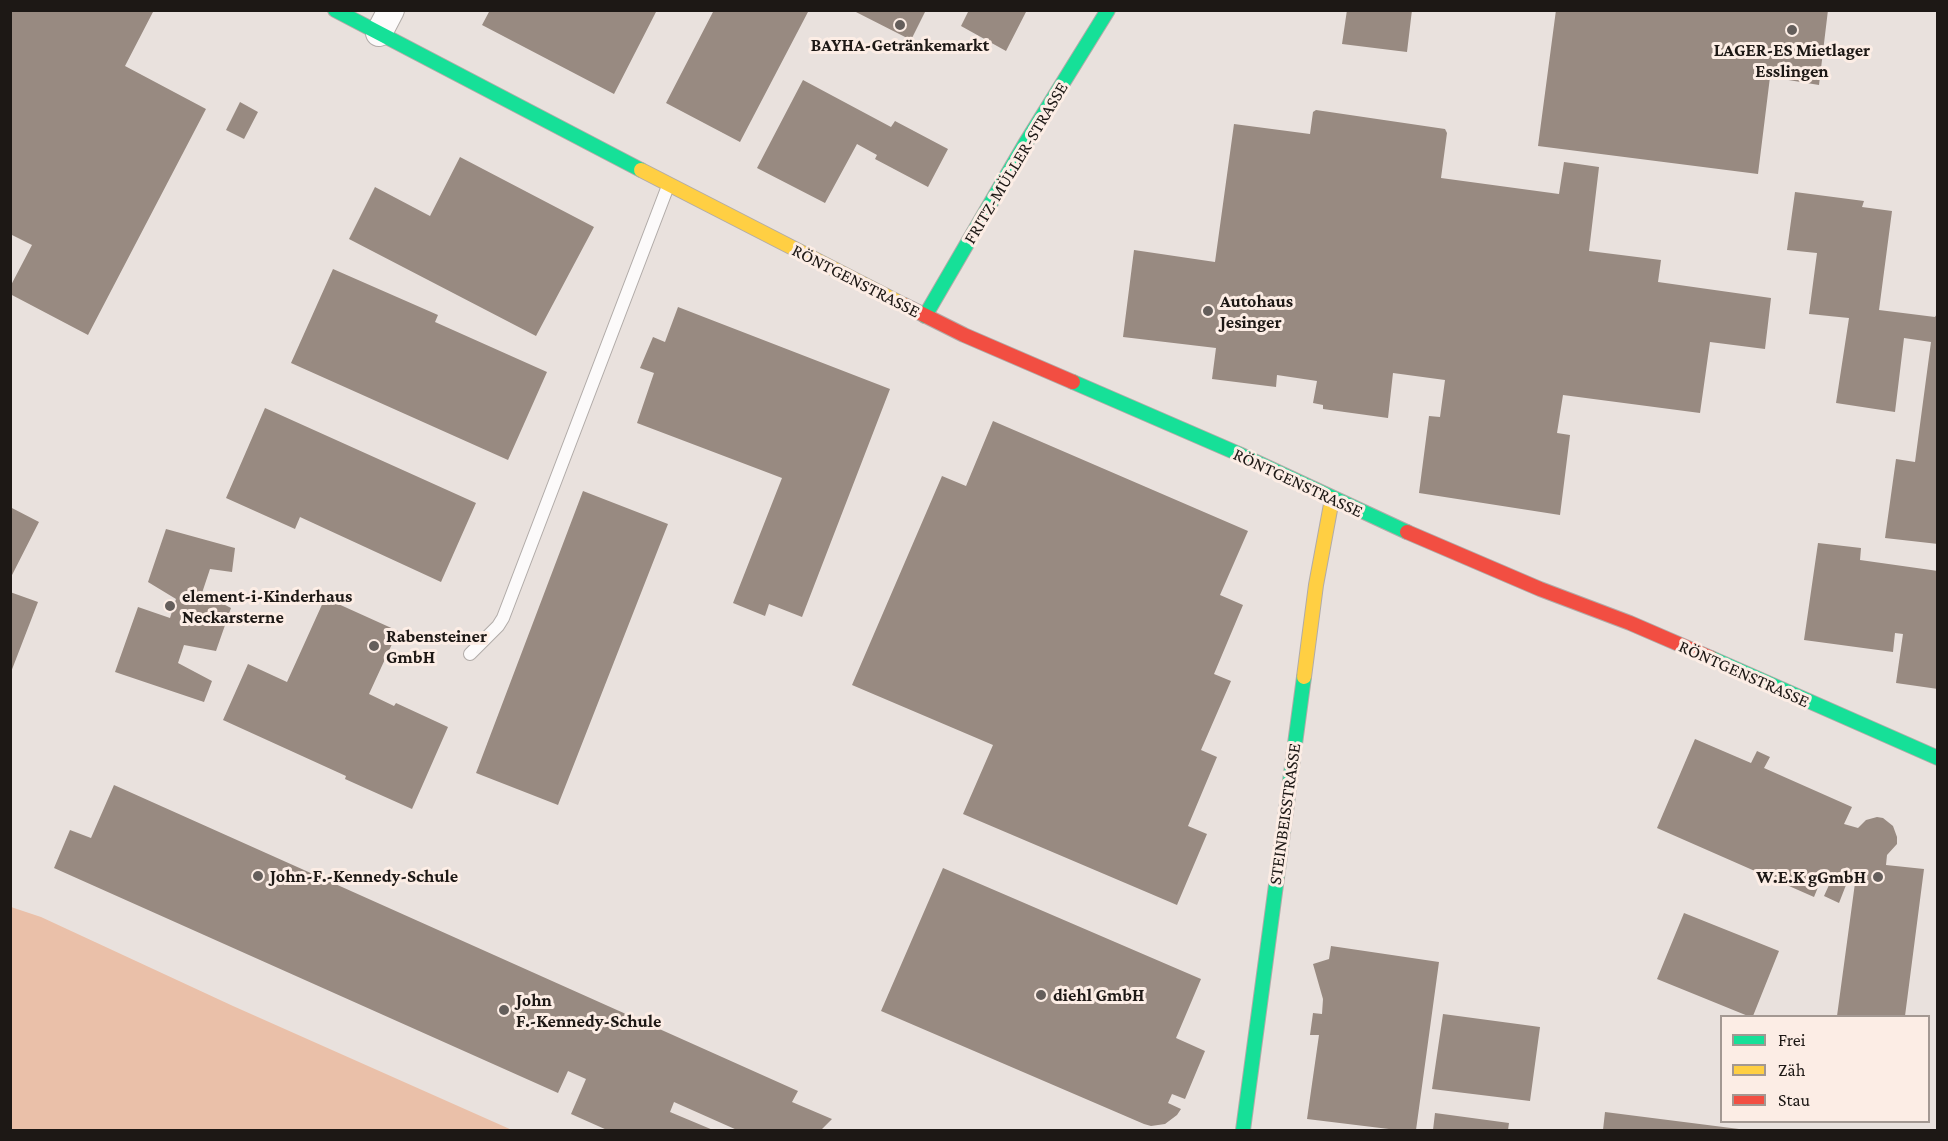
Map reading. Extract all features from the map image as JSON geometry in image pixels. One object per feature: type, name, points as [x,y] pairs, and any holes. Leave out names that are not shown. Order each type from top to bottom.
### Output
[{"type":"street","name":"RÖNTGENSTRASSE","points":[[335,10],[924,316],[1239,454],[1332,499],[1530,585],[1630,623],[1938,758]]},
{"type":"street","points":[[379,33],[391,10]]},
{"type":"street","name":"FRITZ-MÜLLER-STRASSE","points":[[924,316],[1025,144],[1108,10]]},
{"type":"street","name":"STEINBEISSTRASSE","points":[[1243,1131],[1316,585],[1332,499]]},
{"type":"lane","points":[[470,654],[503,618],[668,185]]},
{"type":"shaded area","points":[[11,907],[41,917],[233,1006],[512,1130],[11,1130]]},
{"type":"building","points":[[10,10],[154,10],[125,66],[206,109],[88,335],[10,294],[10,287],[32,245],[10,234]]},
{"type":"building","points":[[490,10],[657,10],[614,94],[482,25]]},
{"type":"building","points":[[714,10],[809,10],[740,142],[666,103]]},
{"type":"building","name":"BAYHA-Getränkemarkt","points":[[852,10],[926,10],[911,40]]},
{"type":"building","points":[[969,10],[1027,10],[1006,51],[961,26]]},
{"type":"building","points":[[1347,10],[1412,10],[1407,52],[1342,44]]},
{"type":"building","points":[[1556,10],[1828,10],[1819,85],[1770,77],[1758,174],[1538,146]]},
{"type":"building","points":[[803,80],[891,127],[895,121],[948,149],[928,187],[875,159],[877,155],[857,144],[825,203],[757,168]]},
{"type":"building","points":[[240,102],[258,112],[244,139],[226,130]]},
{"type":"building","points":[[1316,110],[1445,129],[1447,133],[1441,178],[1559,194],[1564,162],[1599,167],[1589,251],[1661,260],[1658,282],[1771,298],[1765,349],[1710,342],[1700,413],[1563,395],[1557,433],[1570,435],[1560,515],[1419,493],[1429,416],[1440,417],[1445,380],[1393,373],[1388,418],[1323,409],[1323,405],[1313,403],[1317,381],[1277,375],[1276,387],[1212,379],[1216,348],[1123,337],[1134,250],[1215,262],[1234,124],[1310,134],[1313,112]]},
{"type":"building","points":[[460,157],[594,227],[536,336],[349,239],[375,187],[430,216]]},
{"type":"building","points":[[1795,192],[1864,201],[1862,207],[1892,211],[1879,310],[1935,317],[1938,312],[1938,544],[1885,538],[1896,459],[1915,462],[1931,342],[1904,338],[1895,412],[1836,403],[1849,318],[1809,314],[1817,253],[1787,250]]},
{"type":"building","points":[[333,269],[438,315],[435,322],[547,372],[508,460],[291,363]]},
{"type":"building","points":[[678,307],[890,389],[802,617],[769,604],[765,616],[733,603],[782,478],[637,423],[654,373],[640,368],[653,337],[665,342]]},
{"type":"building","points":[[265,408],[476,503],[441,582],[300,517],[295,529],[226,498]]},
{"type":"building","points":[[993,421],[1248,531],[1220,595],[1243,605],[1214,674],[1231,681],[1201,750],[1217,757],[1188,826],[1207,834],[1177,905],[963,814],[993,745],[852,685],[942,476],[966,486]]},
{"type":"building","points":[[583,491],[668,524],[558,805],[476,773]]},
{"type":"building","points":[[10,507],[39,522],[10,579]]},
{"type":"building","name":"element-i-Kinderhaus Neckarsterne","points":[[166,529],[235,548],[232,572],[210,569],[202,593],[231,608],[216,651],[184,645],[178,663],[212,681],[204,702],[115,672],[138,607],[170,618],[176,599],[148,582]]},
{"type":"building","points":[[1818,543],[1861,548],[1860,560],[1938,571],[1938,689],[1896,683],[1903,634],[1895,633],[1893,652],[1804,640]]},
{"type":"building","points":[[10,592],[38,602],[11,672],[10,672]]},
{"type":"building","points":[[325,598],[398,631],[369,694],[394,706],[396,703],[448,727],[412,809],[223,720],[248,664],[287,682]]},
{"type":"building","name":"W.E.K gGmbH","points":[[1695,739],[1751,763],[1757,751],[1770,757],[1764,768],[1852,807],[1844,824],[1858,828],[1866,820],[1883,818],[1893,826],[1897,837],[1897,844],[1887,855],[1886,865],[1924,869],[1905,1015],[1837,1015],[1855,883],[1848,880],[1839,903],[1824,896],[1834,874],[1825,870],[1814,897],[1657,828]]},
{"type":"building","name":"John-F.-Kennedy-Schule","points":[[114,785],[798,1091],[792,1102],[832,1119],[821,1130],[737,1130],[674,1102],[670,1112],[713,1130],[607,1130],[571,1114],[586,1079],[568,1071],[558,1093],[54,868],[70,830],[91,838]]},
{"type":"building","name":"diehl GmbH","points":[[943,868],[1201,979],[1176,1038],[1205,1051],[1185,1099],[1172,1094],[1168,1103],[1181,1109],[1177,1115],[1165,1124],[1151,1126],[1144,1124],[881,1011]]},
{"type":"building","points":[[1684,913],[1779,951],[1753,1015],[1746,1015],[1657,979]]},
{"type":"building","points":[[1331,946],[1439,962],[1416,1130],[1397,1130],[1307,1119],[1319,1035],[1310,1035],[1313,1013],[1322,1014],[1323,999],[1313,964],[1329,959]]},
{"type":"building","points":[[1443,1014],[1540,1027],[1530,1101],[1432,1089]]},
{"type":"building","points":[[1605,1112],[1739,1129],[1739,1130],[1603,1130]]},
{"type":"building","points":[[1435,1113],[1509,1123],[1508,1130],[1433,1130]]},
{"type":"traffic: fast","points":[[335,10],[641,170]]},
{"type":"traffic: fast","points":[[925,316],[1025,144],[1108,10]]},
{"type":"traffic: fast","points":[[1073,382],[1239,454],[1407,532]]},
{"type":"traffic: fast","points":[[1711,658],[1938,758]]},
{"type":"traffic: fast","points":[[1243,1130],[1304,677]]},
{"type":"traffic: slow","points":[[641,170],[904,305]]},
{"type":"traffic: slow","points":[[1304,677],[1316,585],[1332,499]]},
{"type":"traffic: jam","points":[[904,305],[964,335],[1073,382]]},
{"type":"traffic: jam","points":[[1407,532],[1711,658]]},
{"type":"place","name":"BAYHA-Getränkemarkt","points":[[900,25]]},
{"type":"place","name":"LAGER-ES Mietlager Esslingen","points":[[1792,30]]},
{"type":"place","name":"Autohaus Jesinger","points":[[1208,311]]},
{"type":"place","name":"element-i-Kinderhaus Neckarsterne","points":[[170,606]]},
{"type":"place","name":"Rabensteiner GmbH","points":[[374,646]]},
{"type":"place","name":"John-F.-Kennedy-Schule","points":[[258,876]]},
{"type":"place","name":"W.E.K gGmbH","points":[[1878,877]]},
{"type":"place","name":"diehl GmbH","points":[[1041,995]]},
{"type":"place","name":"John F.-Kennedy-Schule","points":[[504,1010]]}]
